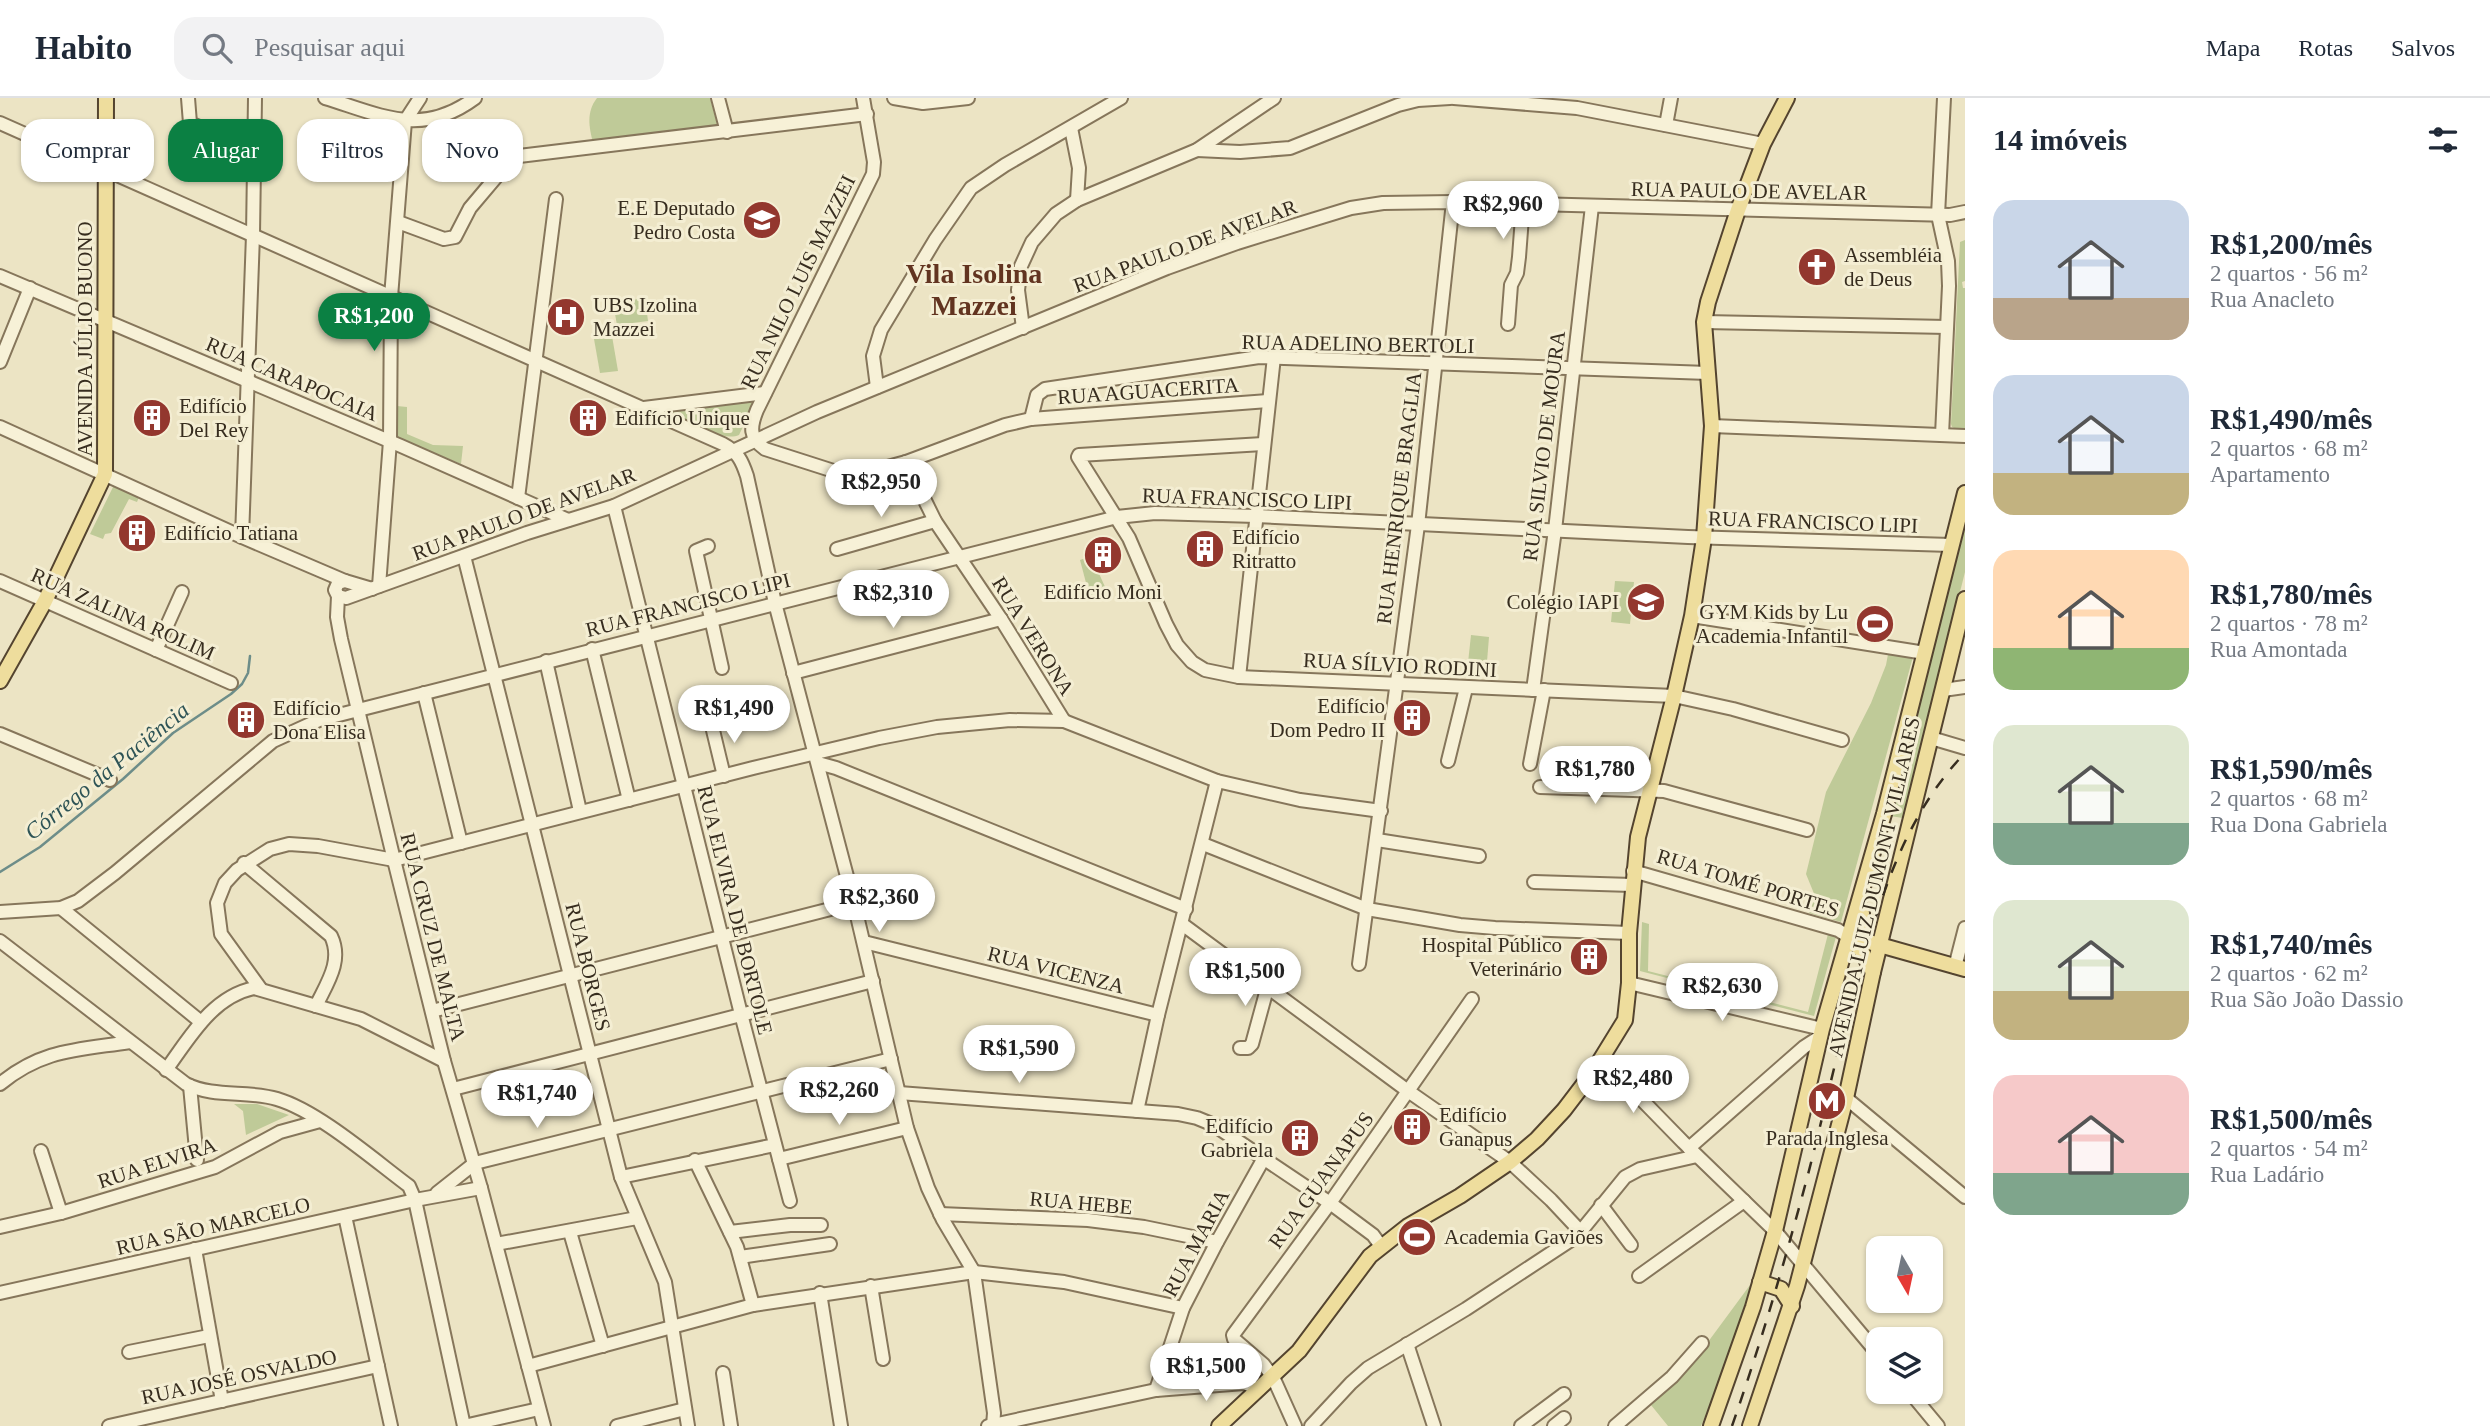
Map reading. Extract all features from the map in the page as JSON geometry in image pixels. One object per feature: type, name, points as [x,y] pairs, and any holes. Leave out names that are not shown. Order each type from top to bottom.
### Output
[{"type":"main road","name":"AVENIDA JÚLIO BUONO","points":[[106,98],[106,119]]},
{"type":"main road","points":[[1219,1426],[1299,1351],[1349,1282],[1381,1246],[1510,1162],[1537,1139],[1564,1110],[1602,1059],[1625,1020],[1629,983],[1629,933],[1638,837],[1692,616],[1704,538],[1712,426],[1704,322],[1738,210],[1763,145],[1787,98]]},
{"type":"main road","name":"AVENIDA JÚLIO BUONO","points":[[0,681],[45,601],[105,474],[106,182]]},
{"type":"main road","name":"AVENIDA LUIZ DUMONT VILLARES","points":[[1711,1426],[1775,1231],[1821,1033],[1866,880],[1965,493]]},
{"type":"main road","name":"AVENIDA LUIZ DUMONT VILLARES","points":[[1751,1426],[1792,1306],[1846,1098],[1873,972],[1965,599]]},
{"type":"main road","points":[[1866,880],[1869,889],[1862,917],[1861,929],[1864,938],[1880,946],[1960,968]]},
{"type":"main road","points":[[1849,937],[1861,950],[1873,972]]},
{"type":"main road","points":[[1760,1282],[1781,1289],[1792,1306]]},
{"type":"street","points":[[188,98],[190,119]]},
{"type":"street","points":[[255,119],[256,98]]},
{"type":"street","points":[[325,98],[398,119]]},
{"type":"street","points":[[406,119],[420,98]]},
{"type":"street","points":[[408,121],[437,118],[475,98]]},
{"type":"street","points":[[718,98],[727,132]]},
{"type":"street","name":"RUA NILO LUIS MAZZEI","points":[[755,440],[751,427],[765,393],[873,174],[874,162],[863,98]]},
{"type":"street","points":[[894,98],[923,103],[968,98]]},
{"type":"street","points":[[877,387],[873,356],[881,330],[962,199],[980,180],[1121,98]]},
{"type":"street","points":[[1023,328],[1018,280],[1027,252],[1050,219],[1077,200],[1197,150],[1274,98]]},
{"type":"street","points":[[1197,150],[1229,152],[1290,148],[1398,105],[1418,100],[1452,98],[1577,108],[1763,145]]},
{"type":"street","points":[[1666,125],[1671,98]]},
{"type":"street","points":[[1942,435],[1948,261],[1938,215],[1944,98]]},
{"type":"street","points":[[398,222],[444,239],[455,237],[470,208],[508,163],[519,156],[867,114]]},
{"type":"street","points":[[0,123],[21,132]]},
{"type":"street","points":[[1071,128],[1079,168],[1077,200]]},
{"type":"street","points":[[1218,135],[1229,152]]},
{"type":"street","points":[[133,182],[734,450],[747,476],[775,603],[817,758],[920,1170],[940,1214],[974,1272],[994,1413],[991,1426],[1156,1390],[1244,1383],[1259,1388]]},
{"type":"street","points":[[242,537],[254,182]]},
{"type":"street","points":[[376,588],[390,441],[391,297],[401,182]]},
{"type":"street","points":[[518,498],[556,199]]},
{"type":"street","name":"RUA PAULO DE AVELAR","points":[[344,590],[376,588],[614,506],[877,387],[1167,268],[1237,243],[1352,208],[1382,203],[1452,202],[1938,215],[1965,212]]},
{"type":"street","name":"RUA HENRIQUE BRAGLIA","points":[[1359,964],[1418,525],[1452,202]]},
{"type":"street","points":[[1508,324],[1511,285],[1517,273],[1519,257],[1522,204]]},
{"type":"street","name":"RUA SILVIO DE MOURA","points":[[1530,764],[1592,206]]},
{"type":"street","name":"RUA CARAPOCAIA","points":[[0,276],[390,441],[568,520]]},
{"type":"street","points":[[0,362],[30,288]]},
{"type":"street","points":[[1704,322],[1947,327]]},
{"type":"street","points":[[1239,677],[1274,357]]},
{"type":"street","name":"RUA ADELINO BERTOLI","points":[[1031,419],[1037,395],[1045,389],[1248,358],[1709,373]]},
{"type":"street","points":[[644,408],[765,393]]},
{"type":"street","name":"RUA AGUACERITA","points":[[755,440],[765,449],[843,474],[864,474],[906,462],[1004,425],[1031,419],[1268,401]]},
{"type":"street","points":[[1712,426],[1965,436]]},
{"type":"street","points":[[0,427],[324,572],[344,590]]},
{"type":"street","name":"RUA SÍLVIO RODINI","points":[[1263,444],[1079,455],[1080,462],[1129,538],[1166,624],[1185,655],[1205,670],[1239,677],[1674,696],[1732,709],[1842,740]]},
{"type":"street","name":"RUA VERONA","points":[[906,462],[935,521],[1001,619],[1064,721]]},
{"type":"street","name":"RUA ELVIRA DE BORTOLE","points":[[614,506],[790,1201]]},
{"type":"street","name":"RUA FRANCISCO LIPI","points":[[0,912],[61,908],[91,893],[273,741],[319,720],[1117,517],[1155,513],[1256,516],[1704,538],[1951,545]]},
{"type":"street","points":[[837,549],[935,521]]},
{"type":"street","points":[[708,546],[696,551],[722,668]]},
{"type":"street","name":"RUA BORGES","points":[[464,556],[621,1177],[664,1282],[688,1426]]},
{"type":"street","name":"RUA ZALINA ROLIM","points":[[0,581],[230,683]]},
{"type":"street","name":"RUA CRUZ DE MALTA","points":[[344,590],[337,617],[357,710],[444,1061],[475,1163],[544,1426]]},
{"type":"street","points":[[156,650],[183,592]]},
{"type":"street","points":[[1692,616],[1925,653]]},
{"type":"street","points":[[793,673],[1001,619]]},
{"type":"street","points":[[592,649],[629,800]]},
{"type":"street","points":[[546,661],[580,811]]},
{"type":"street","points":[[1943,690],[1965,687]]},
{"type":"street","points":[[1448,761],[1466,688]]},
{"type":"street","points":[[424,693],[461,843]]},
{"type":"street","points":[[260,988],[221,934],[217,903],[225,883],[244,863],[270,849],[289,844],[318,846],[394,860],[724,776],[817,758],[905,733],[970,723],[1010,720],[1064,721],[1217,781],[1300,800],[1381,811]]},
{"type":"street","points":[[711,722],[724,776]]},
{"type":"street","points":[[0,733],[110,780]]},
{"type":"street","points":[[1931,738],[1965,748]]},
{"type":"street","points":[[817,758],[1186,909]]},
{"type":"street","points":[[1137,1111],[1158,1015],[1217,781]]},
{"type":"street","points":[[1540,788],[1664,791],[1807,830]]},
{"type":"street","points":[[1377,840],[1479,856]]},
{"type":"street","points":[[1203,844],[1367,909],[1460,925],[1629,933]]},
{"type":"street","points":[[244,863],[331,936],[336,960],[316,1006]]},
{"type":"street","name":"RUA TOMÉ PORTES","points":[[1534,882],[1633,878],[1838,930],[1849,937]]},
{"type":"street","points":[[432,1010],[854,903]]},
{"type":"street","points":[[61,908],[201,1022]]},
{"type":"street","points":[[1182,924],[1267,989],[1510,1162],[1551,1199],[1581,1232]]},
{"type":"street","points":[[1960,968],[1965,928]]},
{"type":"street","points":[[0,941],[190,1086],[277,1098],[320,1121],[409,1186],[415,1200],[464,1426],[539,1409]]},
{"type":"street","name":"RUA VICENZA","points":[[863,942],[1158,1015]]},
{"type":"street","points":[[453,1089],[873,981]]},
{"type":"street","points":[[1629,983],[1821,1033]]},
{"type":"street","points":[[166,1070],[210,1012],[233,995],[247,989],[260,988],[371,1023],[444,1061]]},
{"type":"street","points":[[1240,1048],[1251,1047],[1267,989]]},
{"type":"street","name":"RUA GUANAPUS","points":[[1273,1377],[1233,1335],[1330,1203],[1472,999]]},
{"type":"street","points":[[1311,1426],[1350,1382],[1368,1368],[1466,1309],[1581,1232],[1625,1177],[1640,1169],[1693,1152],[1821,1033]]},
{"type":"street","points":[[0,1084],[23,1067],[47,1055],[130,1042]]},
{"type":"street","points":[[475,1163],[891,1059]]},
{"type":"street","points":[[1602,1059],[1775,1231],[1866,1340]]},
{"type":"street","points":[[190,1086],[197,1160]]},
{"type":"street","points":[[900,1093],[1178,1114],[1197,1118],[1214,1125],[1330,1203],[1373,1236],[1381,1246]]},
{"type":"street","points":[[1846,1098],[1965,1197]]},
{"type":"street","name":"RUA ELVIRA","points":[[0,1227],[61,1213],[215,1167],[280,1132],[320,1121]]},
{"type":"street","points":[[779,1159],[908,1128]]},
{"type":"street","points":[[621,1177],[775,1145]]},
{"type":"street","points":[[41,1152],[61,1213]]},
{"type":"street","name":"RUA MARIA","points":[[1156,1390],[1183,1308],[1264,1158]]},
{"type":"street","points":[[695,1160],[730,1232],[753,1305]]},
{"type":"street","name":"RUA SÃO MARCELO","points":[[434,1196],[475,1163]]},
{"type":"street","name":"RUA SÃO MARCELO","points":[[0,1293],[415,1200],[481,1188]]},
{"type":"street","points":[[1639,1276],[1744,1201]]},
{"type":"street","points":[[1601,1205],[1631,1245]]},
{"type":"street","name":"RUA HEBE","points":[[940,1214],[1088,1220],[1144,1227],[1217,1242]]},
{"type":"street","points":[[345,1216],[391,1426]]},
{"type":"street","points":[[496,1244],[637,1219]]},
{"type":"street","points":[[730,1232],[821,1224]]},
{"type":"street","points":[[570,1231],[603,1346]]},
{"type":"street","points":[[740,1257],[830,1244]]},
{"type":"street","points":[[195,1250],[222,1401]]},
{"type":"street","points":[[528,1366],[753,1305],[974,1272],[1064,1282],[1183,1308]]},
{"type":"street","points":[[871,1286],[883,1359]]},
{"type":"street","points":[[820,1293],[841,1426]]},
{"type":"street","points":[[129,1352],[209,1335]]},
{"type":"street","points":[[1615,1426],[1672,1377],[1702,1343]]},
{"type":"street","points":[[1407,1344],[1434,1426]]},
{"type":"street","name":"RUA JOSÉ OSVALDO","points":[[109,1426],[153,1421],[222,1401],[378,1366]]},
{"type":"street","points":[[723,1373],[731,1426]]},
{"type":"street","points":[[1273,1377],[1295,1426]]},
{"type":"street","points":[[1521,1426],[1563,1394]]},
{"type":"street","points":[[1920,1404],[1938,1426]]},
{"type":"street","points":[[617,1426],[685,1409]]},
{"type":"green space","points":[[597,98],[710,98],[718,128],[593,143],[590,114]]},
{"type":"green space","points":[[1965,240],[1965,281],[1962,282],[1965,288],[1965,429],[1956,429],[1951,424],[1960,242]]},
{"type":"green space","points":[[645,298],[648,321],[617,325],[613,303]]},
{"type":"green space","points":[[612,336],[618,371],[600,373],[594,339]]},
{"type":"green space","points":[[758,396],[739,435],[731,437],[701,428],[663,408]]},
{"type":"green space","points":[[397,406],[407,407],[407,434],[433,445],[463,446],[461,464],[396,437]]},
{"type":"green space","points":[[114,485],[139,497],[137,502],[129,499],[111,533],[105,534],[103,539],[90,534]]},
{"type":"green space","points":[[1965,518],[1965,572],[1903,818],[1890,816]]},
{"type":"green space","points":[[1091,556],[1106,589],[1090,598],[1080,560]]},
{"type":"green space","points":[[1615,581],[1634,582],[1630,624],[1611,622]]},
{"type":"green space","points":[[1471,635],[1489,637],[1486,674],[1467,672]]},
{"type":"green space","points":[[1889,649],[1914,653],[1841,922],[1809,913],[1815,896],[1806,874],[1826,792],[1871,703],[1886,665]]},
{"type":"green space","points":[[1642,922],[1649,924],[1648,971],[1808,1012],[1828,934],[1836,937],[1814,1016],[1640,971]]},
{"type":"green space","points":[[234,1104],[257,1104],[289,1115],[246,1135],[243,1111]]},
{"type":"green space","points":[[1753,1281],[1718,1386],[1701,1426],[1668,1426],[1651,1405],[1705,1346]]},
{"type":"waterway","name":"Córrego da Paciência","points":[[0,872],[40,847],[123,779],[173,733],[231,694],[242,684],[248,673],[250,656]]},
{"type":"railway","points":[[1732,1426],[1789,1243],[1853,993],[1889,880],[1928,800],[1965,753]]},
{"type":"place","name":"E.E Deputado Pedro Costa","points":[[762,220]]},
{"type":"place","name":"Assembléia de Deus","points":[[1817,267]]},
{"type":"place","name":"UBS Izolina Mazzei","points":[[566,317]]},
{"type":"place","name":"Edifício Del Rey","points":[[152,418]]},
{"type":"place","name":"Edifício Unique","points":[[588,418]]},
{"type":"place","name":"Edifício Tatiana","points":[[137,533]]},
{"type":"place","name":"Edifício Ritratto","points":[[1205,549]]},
{"type":"place","name":"Edifício Moni","points":[[1103,555]]},
{"type":"place","name":"Colégio IAPI","points":[[1646,602]]},
{"type":"place","name":"GYM Kids by Lu Academia Infantil","points":[[1875,624]]},
{"type":"place","name":"Edifício Dom Pedro II","points":[[1412,718]]},
{"type":"place","name":"Edifício Dona Elisa","points":[[246,720]]},
{"type":"place","name":"Hospital Público Veterinário","points":[[1589,957]]},
{"type":"place","name":"Parada Inglesa","points":[[1827,1101]]},
{"type":"place","name":"Edifício Ganapus","points":[[1412,1127]]},
{"type":"place","name":"Edifício Gabriela","points":[[1300,1138]]},
{"type":"place","name":"Academia Gaviões","points":[[1417,1237]]},
{"type":"district","name":"Vila Isolina Mazzei","points":[[974,289]]}]
